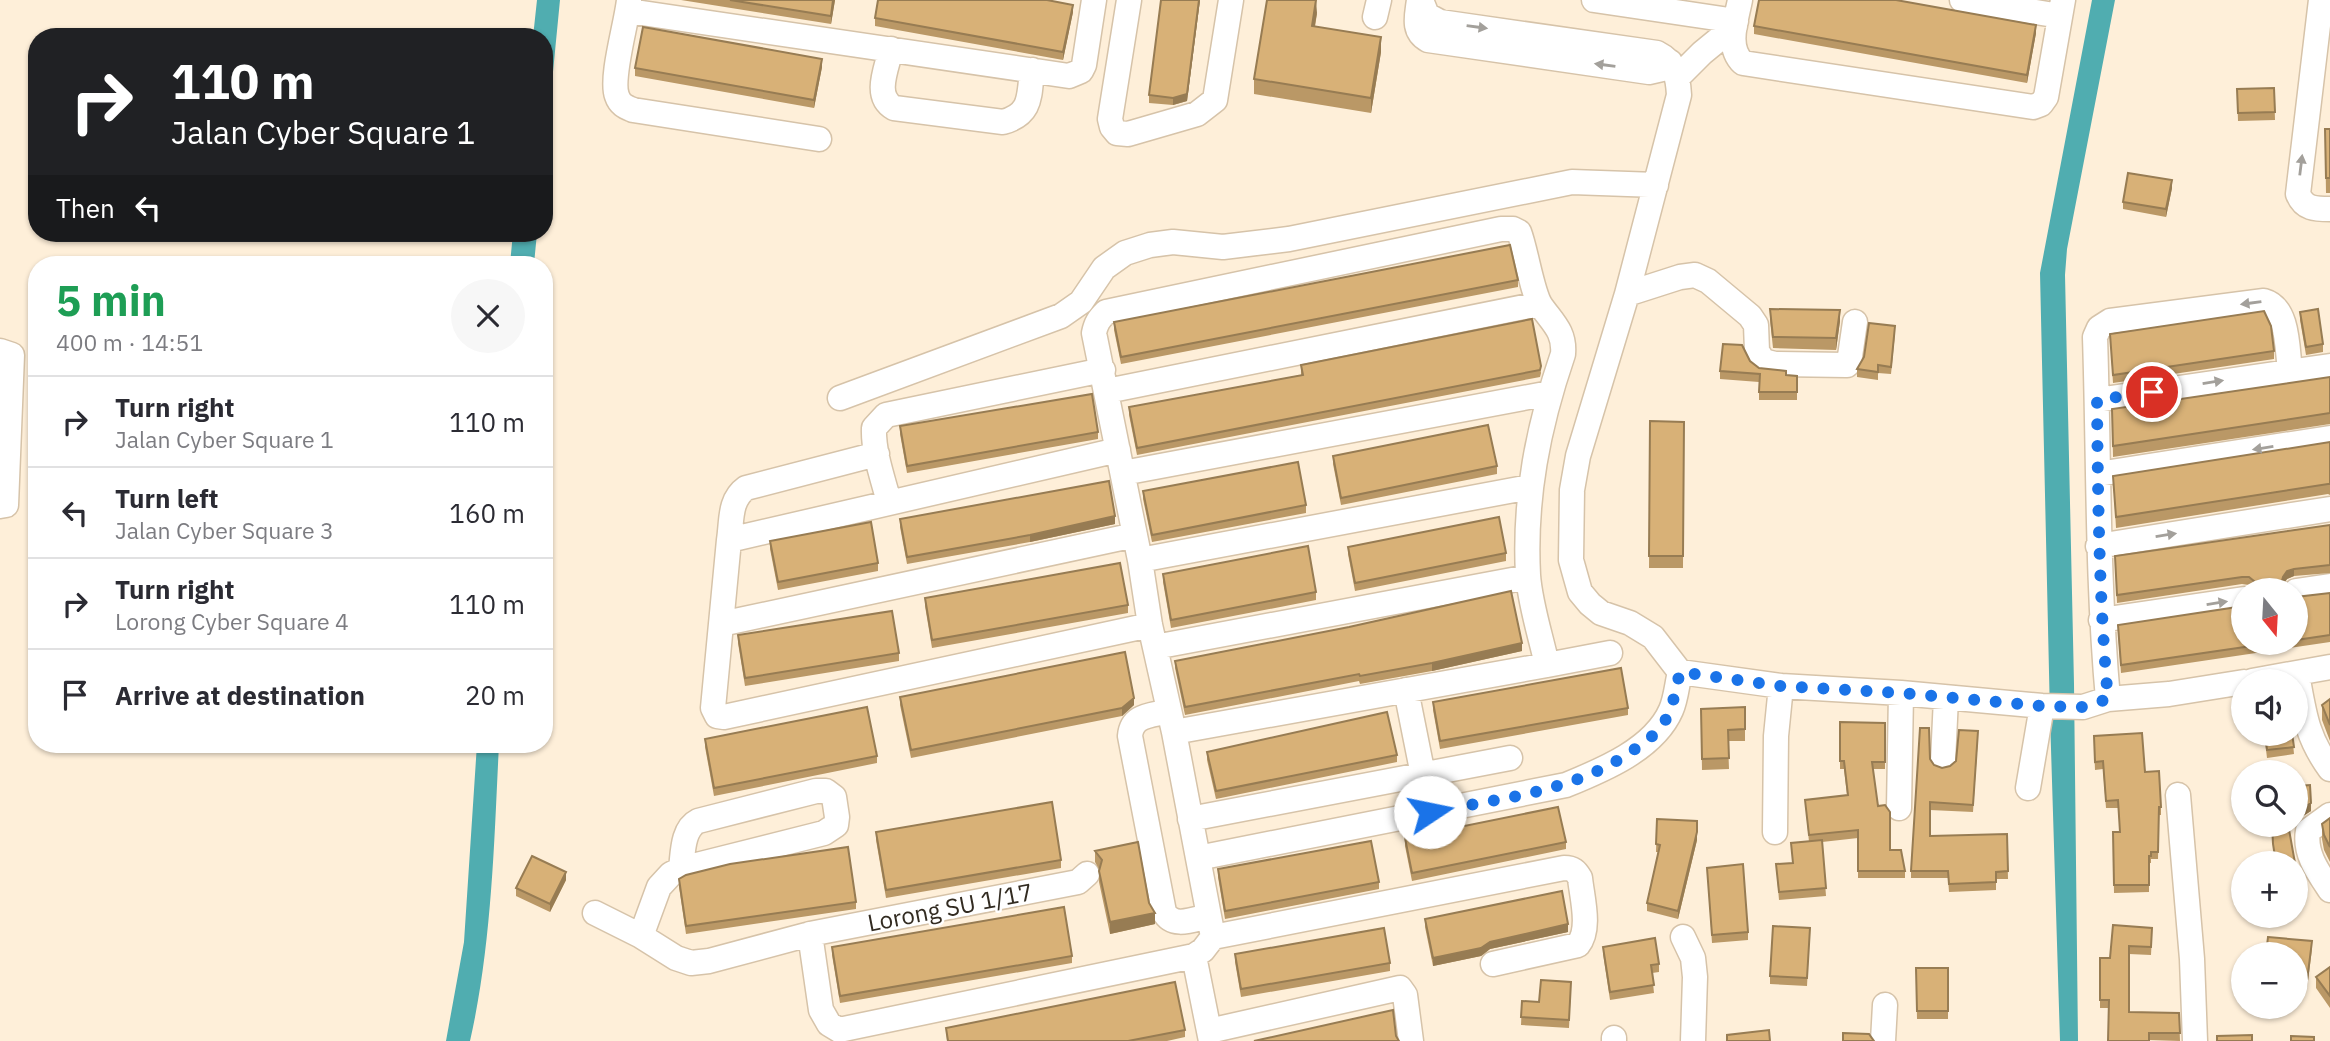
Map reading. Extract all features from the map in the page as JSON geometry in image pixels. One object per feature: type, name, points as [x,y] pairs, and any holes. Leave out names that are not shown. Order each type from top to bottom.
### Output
[{"type":"street","points":[[819,139],[633,110],[621,104],[616,94],[615,80],[628,5],[1069,76],[1081,71],[1084,65],[1094,0]]},
{"type":"street","points":[[1129,0],[1110,118],[1117,133],[1128,134],[1198,114],[1215,100],[1231,0]]},
{"type":"street","points":[[1420,0],[1427,15],[1440,22],[1657,53],[1674,70],[1679,95],[1627,294],[1577,456],[1572,490],[1571,560],[1580,592],[1590,604],[1601,613],[1630,623],[1653,637],[1680,672],[1781,686],[2083,707],[2108,699],[2168,694],[2231,684]]},
{"type":"street","points":[[1594,0],[1737,16]]},
{"type":"street","points":[[1737,16],[1733,48],[1735,56],[1743,63],[2033,107],[2041,104],[2046,97],[2062,8],[1962,0]]},
{"type":"street","points":[[2321,0],[2322,59],[2298,194],[2304,205],[2315,209],[2330,209]]},
{"type":"street","points":[[1674,70],[1702,53],[1737,16]]},
{"type":"street","points":[[891,49],[882,90],[883,98],[894,108],[1003,122],[1015,119],[1028,105],[1032,71]]},
{"type":"street","points":[[840,398],[1061,316],[1081,302],[1104,268],[1125,253],[1150,245],[1173,242],[1223,247],[1289,239],[1572,181],[1656,185]]},
{"type":"street","points":[[810,934],[821,1010],[829,1024],[849,1036],[1195,956],[1203,950],[1211,927],[1094,333],[1099,318],[1106,312],[1501,229],[1519,232],[1539,304],[1562,334],[1564,345],[1539,431],[1530,487],[1528,577],[1546,665]]},
{"type":"street","points":[[1627,294],[1680,277],[1695,275],[1708,281],[1750,316],[1755,325],[1757,351],[1763,361],[1775,364],[1847,365],[1855,322]]},
{"type":"street","points":[[2108,699],[2098,546],[2095,337],[2103,325],[2110,321],[2264,301],[2273,304],[2281,316],[2290,371]]},
{"type":"street","points":[[889,502],[877,454],[874,428],[886,415],[1105,380],[1539,304]]},
{"type":"street","points":[[0,351],[12,355],[6,505],[0,506]]},
{"type":"street","points":[[2097,400],[2330,366]]},
{"type":"street","points":[[729,540],[889,502],[1550,393]]},
{"type":"street","points":[[2098,474],[2330,438]]},
{"type":"street","points":[[877,454],[746,488],[737,495],[729,540],[713,708],[717,716],[724,717],[1153,636],[1528,577]]},
{"type":"street","points":[[1140,560],[1530,487]]},
{"type":"street","points":[[2098,546],[2330,509]]},
{"type":"street","points":[[721,624],[1135,535]]},
{"type":"street","points":[[2308,589],[2330,586]]},
{"type":"street","points":[[2101,620],[2231,601]]},
{"type":"street","points":[[1493,964],[1578,945],[1583,939],[1585,929],[1580,878],[1576,872],[1571,868],[1564,868],[1211,927],[1171,920],[1164,912],[1130,736],[1132,724],[1136,720],[1171,722],[1406,690],[1610,653]]},
{"type":"street","points":[[2308,671],[2330,667]]},
{"type":"street","points":[[1198,858],[1566,785],[1633,751],[1660,728],[1672,709],[1680,672]]},
{"type":"street","points":[[1775,832],[1776,736],[1781,686]]},
{"type":"street","points":[[1406,690],[1423,775]]},
{"type":"street","points":[[1899,808],[1901,693]]},
{"type":"street","points":[[1943,761],[1946,698]]},
{"type":"street","points":[[2028,788],[2047,706]]},
{"type":"street","points":[[2308,731],[2330,769]]},
{"type":"street","points":[[1190,819],[1510,758]]},
{"type":"street","points":[[641,936],[659,887],[671,874],[681,869],[824,833],[836,825],[834,797],[826,791],[816,791],[698,821],[688,830],[681,869]]},
{"type":"street","points":[[2178,795],[2192,959],[2195,1041]]},
{"type":"street","points":[[2330,816],[2308,831],[2306,843],[2316,869],[2330,890]]},
{"type":"street","name":"Lorong SU 1/17","points":[[595,913],[641,936],[676,958],[691,963],[709,961],[810,934],[1078,883],[1087,874]]},
{"type":"street","points":[[1683,937],[1693,958],[1696,977],[1693,1041]]},
{"type":"street","points":[[1195,956],[1210,1036],[1400,988],[1405,995],[1411,1041]]},
{"type":"street","points":[[1883,1041],[1885,1005]]},
{"type":"water","points":[[537,0],[560,0],[553,72],[553,28],[534,28]]},
{"type":"water","points":[[2092,0],[2115,0],[2067,249],[2065,275],[2078,1041],[2060,1041],[2040,273]]},
{"type":"water","points":[[512,242],[536,242],[535,256],[511,256]]},
{"type":"water","points":[[476,753],[499,753],[488,931],[477,1004],[470,1041],[446,1041],[464,942]]},
{"type":"building","points":[[730,0],[833,0],[831,16]]},
{"type":"building","points":[[878,0],[1047,0],[1073,5],[1063,52],[875,18]]},
{"type":"building","points":[[1161,0],[1199,0],[1187,94],[1173,98],[1149,95]]},
{"type":"building","points":[[1267,0],[1316,0],[1312,26],[1381,37],[1371,98],[1254,79]]},
{"type":"building","points":[[1759,0],[1896,0],[2036,25],[2027,75],[1754,26]]},
{"type":"building","points":[[643,27],[822,59],[814,100],[635,68]]},
{"type":"building","points":[[2274,88],[2275,112],[2238,113],[2237,89]]},
{"type":"building","points":[[2325,129],[2330,129],[2330,178],[2326,178]]},
{"type":"building","points":[[2128,173],[2172,180],[2166,209],[2123,202]]},
{"type":"building","points":[[1510,245],[1518,280],[1121,357],[1114,322]]},
{"type":"building","points":[[1770,309],[1840,310],[1836,338],[1773,337]]},
{"type":"building","points":[[2318,309],[2323,344],[2306,347],[2300,312]]},
{"type":"building","points":[[2264,311],[2271,326],[2274,351],[2113,375],[2110,334]]},
{"type":"building","points":[[1532,319],[1540,370],[1137,448],[1129,407],[1303,375],[1301,365]]},
{"type":"building","points":[[1869,323],[1895,326],[1891,367],[1878,365],[1878,372],[1857,369],[1864,357]]},
{"type":"building","points":[[1723,344],[1742,345],[1750,361],[1759,368],[1786,371],[1786,375],[1797,376],[1797,392],[1759,392],[1760,374],[1720,371]]},
{"type":"building","points":[[2330,377],[2330,413],[2113,446],[2112,409]]},
{"type":"building","points":[[1092,394],[1098,432],[907,466],[900,426]]},
{"type":"building","points":[[1650,421],[1684,422],[1683,556],[1649,556]]},
{"type":"building","points":[[1488,425],[1497,466],[1341,498],[1333,456]]},
{"type":"building","points":[[2330,442],[2330,484],[2116,517],[2113,476]]},
{"type":"building","points":[[1298,462],[1306,505],[1152,535],[1143,491]]},
{"type":"building","points":[[1109,481],[1115,516],[1030,535],[907,557],[900,519]]},
{"type":"building","points":[[1499,517],[1506,553],[1355,583],[1348,547]]},
{"type":"building","points":[[871,522],[878,563],[778,582],[770,541]]},
{"type":"building","points":[[2330,525],[2330,565],[2294,569],[2287,571],[2283,578],[2231,578],[2117,595],[2115,556]]},
{"type":"building","points":[[1308,546],[1316,592],[1171,620],[1163,574]]},
{"type":"building","points":[[1120,563],[1128,605],[932,640],[925,598]]},
{"type":"building","points":[[1511,591],[1522,643],[1432,663],[1185,707],[1175,661],[1349,627]]},
{"type":"building","points":[[2330,593],[2330,635],[2308,638],[2308,596]]},
{"type":"building","points":[[2231,608],[2231,649],[2121,665],[2118,625]]},
{"type":"building","points":[[892,611],[899,653],[745,678],[738,635]]},
{"type":"building","points":[[1125,652],[1134,698],[1122,708],[911,750],[900,697]]},
{"type":"building","points":[[1621,668],[1628,708],[1440,741],[1433,702]]},
{"type":"building","points":[[2330,699],[2330,725],[2322,705]]},
{"type":"building","points":[[867,707],[877,756],[714,788],[705,739]]},
{"type":"building","points":[[1745,707],[1745,729],[1728,730],[1729,758],[1702,759],[1701,709]]},
{"type":"building","points":[[1387,712],[1397,755],[1216,791],[1207,752]]},
{"type":"building","points":[[1840,722],[1885,723],[1885,762],[1872,762],[1878,806],[1885,805],[1890,812],[1890,850],[1901,850],[1905,871],[1858,871],[1858,830],[1809,835],[1805,800],[1848,795],[1844,761],[1840,761]]},
{"type":"building","points":[[1920,728],[1929,728],[1930,759],[1934,765],[1942,768],[1956,761],[1959,730],[1978,731],[1973,805],[1930,802],[1930,836],[2007,834],[2008,871],[1996,872],[1996,882],[1949,884],[1948,871],[1911,871]]},
{"type":"building","points":[[2142,733],[2145,772],[2159,771],[2161,807],[2158,852],[2151,852],[2149,856],[2149,885],[2114,885],[2113,832],[2120,832],[2118,800],[2106,801],[2103,761],[2095,762],[2094,736]]},
{"type":"building","points":[[2267,746],[2294,747],[2267,750]]},
{"type":"building","points":[[2308,785],[2311,803],[2308,805]]},
{"type":"building","points":[[1052,802],[1061,860],[886,890],[876,832]]},
{"type":"building","points":[[1558,807],[1566,842],[1412,873],[1405,838]]},
{"type":"building","points":[[2330,818],[2330,847],[2322,824]]},
{"type":"building","points":[[1657,819],[1697,821],[1697,832],[1678,911],[1647,903],[1660,845],[1656,844]]},
{"type":"building","points":[[2273,837],[2290,837],[2293,851],[2274,851]]},
{"type":"building","points":[[1822,840],[1826,888],[1779,892],[1776,864],[1793,863],[1791,843]]},
{"type":"building","points":[[1371,841],[1379,882],[1225,911],[1218,869]]},
{"type":"building","points":[[1138,842],[1149,903],[1155,913],[1110,922],[1099,871],[1102,860],[1095,851]]},
{"type":"building","points":[[848,847],[856,902],[686,926],[679,879],[686,875],[730,864]]},
{"type":"building","points":[[532,856],[566,872],[550,904],[516,888]]},
{"type":"building","points":[[1743,864],[1748,932],[1712,935],[1707,868]]},
{"type":"building","points":[[1562,891],[1568,924],[1433,958],[1425,919]]},
{"type":"building","points":[[1064,907],[1072,956],[840,996],[832,947]]},
{"type":"building","points":[[2113,925],[2152,928],[2151,947],[2129,946],[2129,1012],[2179,1013],[2180,1033],[2149,1033],[2149,1041],[2108,1041],[2109,1000],[2100,1000],[2100,958],[2110,958]]},
{"type":"building","points":[[1773,926],[1810,928],[1807,978],[1770,976]]},
{"type":"building","points":[[1384,928],[1390,963],[1241,989],[1235,954]]},
{"type":"building","points":[[2268,937],[2312,941],[2308,973],[2308,942],[2267,942]]},
{"type":"building","points":[[1655,938],[1659,964],[1651,965],[1654,985],[1610,992],[1603,947]]},
{"type":"building","points":[[2330,967],[2330,996],[2316,977]]},
{"type":"building","points":[[1916,968],[1948,968],[1948,1011],[1917,1011]]},
{"type":"building","points":[[1541,980],[1571,982],[1569,1020],[1521,1017],[1522,1001],[1539,1002]]},
{"type":"building","points":[[1175,982],[1185,1030],[1128,1041],[948,1041],[946,1028]]},
{"type":"building","points":[[1393,1010],[1399,1041],[1254,1041]]},
{"type":"building","points":[[1769,1030],[1770,1041],[1727,1041],[1727,1035]]},
{"type":"building","points":[[1843,1033],[1869,1034],[1874,1041],[1843,1041]]},
{"type":"building","points":[[2252,1035],[2252,1041],[2217,1041],[2217,1036]]},
{"type":"building","points":[[2291,1036],[2314,1037],[2314,1041],[2291,1041]]},
{"type":"route","points":[[1430,812],[1566,785],[1617,761],[1641,746],[1660,728],[1672,709],[1680,672],[1781,686],[1901,693],[2042,706],[2083,707],[2108,699],[2098,546],[2097,400],[2152,392]]}]
